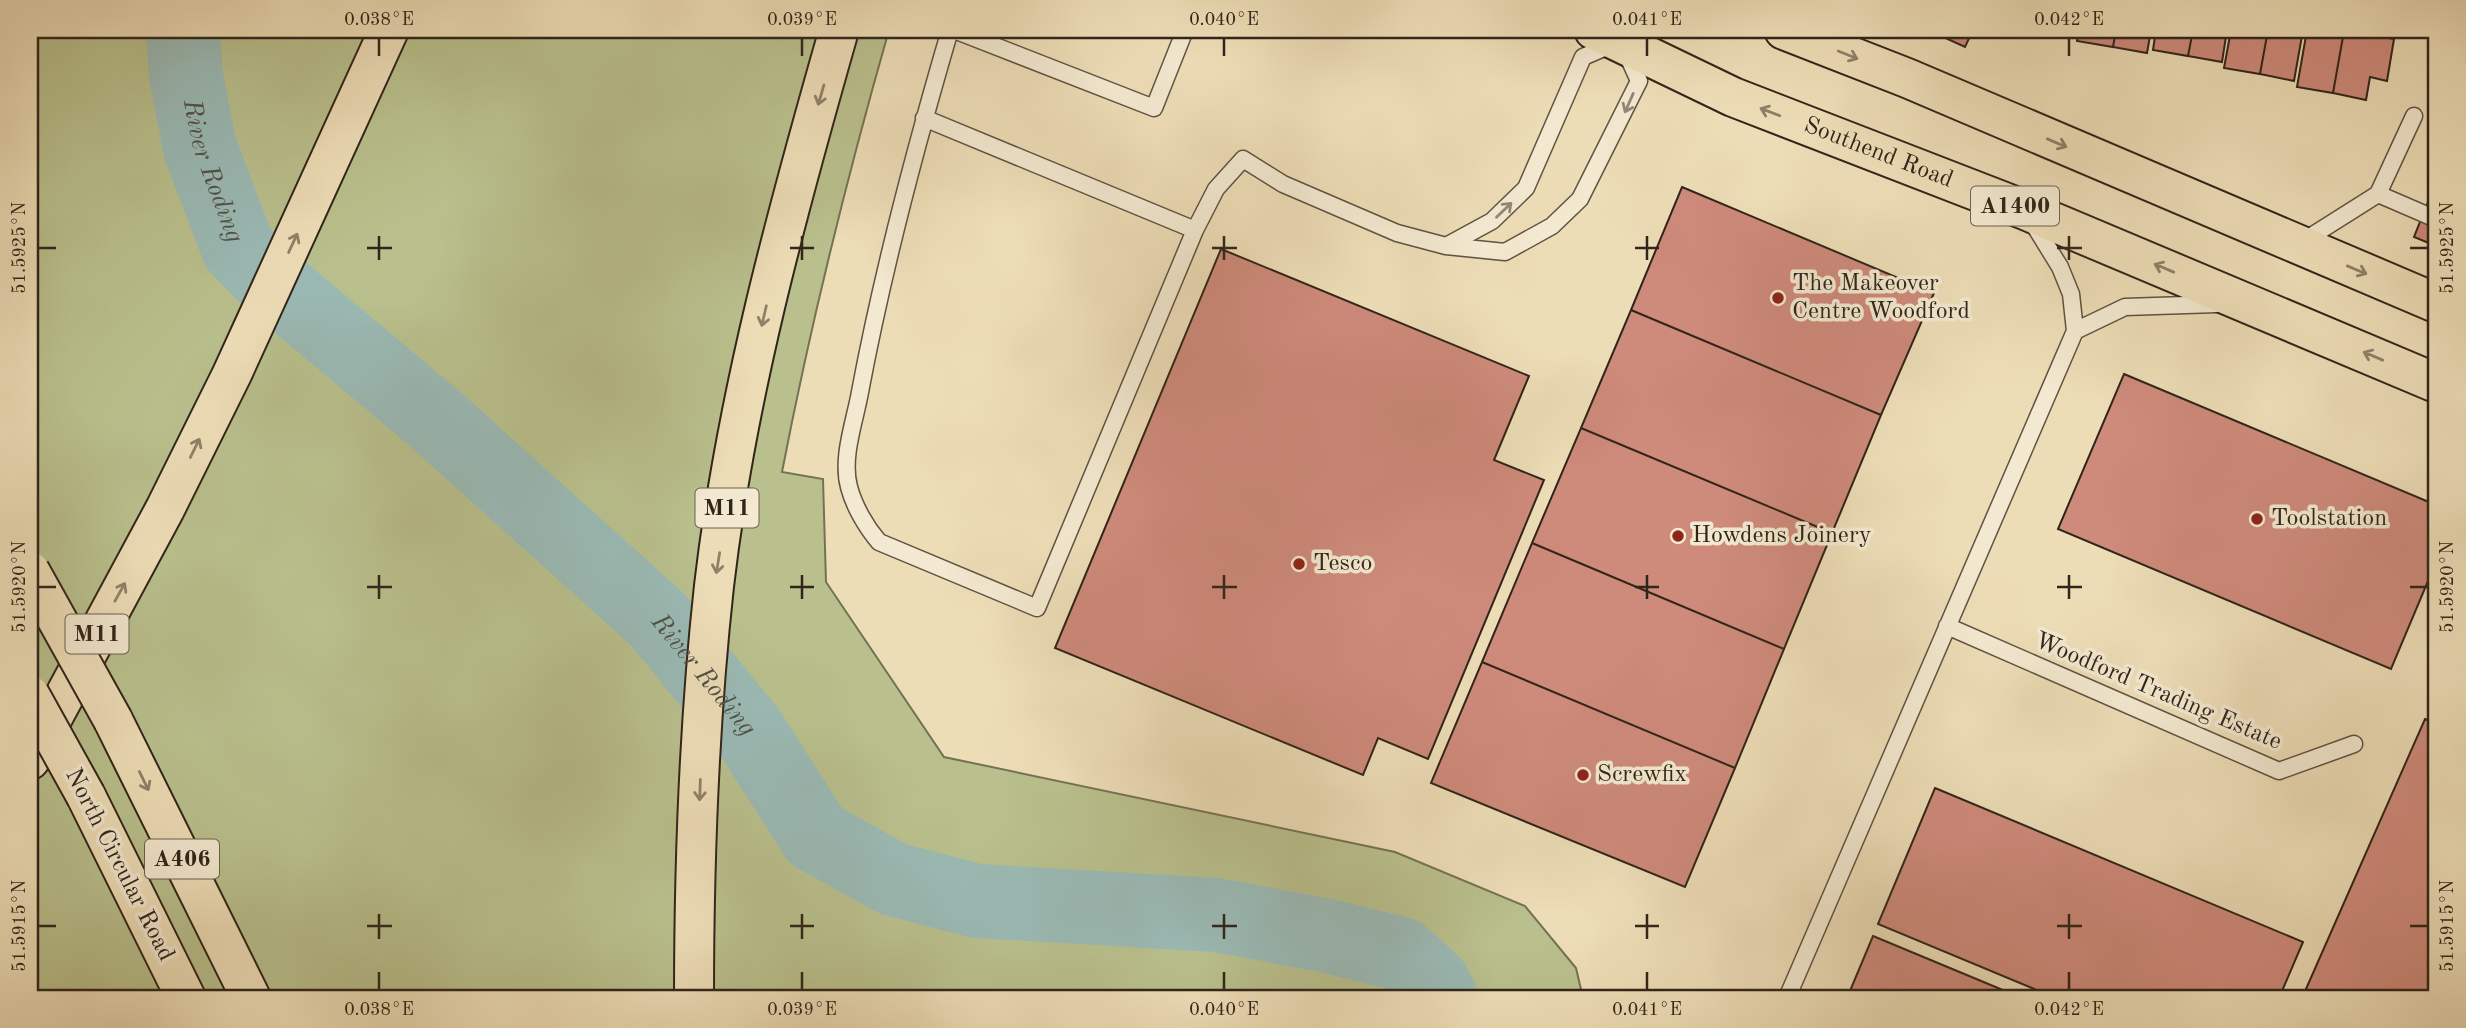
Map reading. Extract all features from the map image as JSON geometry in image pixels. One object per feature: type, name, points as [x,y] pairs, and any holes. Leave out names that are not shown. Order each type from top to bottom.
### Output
[{"type":"highway","name":"M11","points":[[30,760],[165,509],[232,374],[389,30]]},
{"type":"highway","name":"M11","points":[[694,998],[700,783],[715,586],[746,395],[789,206],[839,30]]},
{"type":"highway","points":[[1784,30],[1920,84],[2436,303]]},
{"type":"highway","name":"Southend Road","points":[[1615,33],[1733,97],[2025,210],[2436,383]]},
{"type":"highway","name":"A406","points":[[30,571],[113,720],[251,998]]},
{"type":"highway","name":"North Circular Road","points":[[30,695],[86,796],[186,998]]},
{"type":"lane","points":[[1185,30],[1154,108],[952,30],[925,118],[872,327],[847,460],[848,486],[867,527],[879,542],[1037,608],[1195,230],[1216,189],[1243,159],[1283,184],[1397,233],[1446,246],[1505,252],[1552,226],[1580,199],[1639,80],[1615,33],[1583,57],[1526,188],[1492,221],[1446,246]]},
{"type":"lane","points":[[2297,245],[2378,194],[2414,117]]},
{"type":"lane","points":[[925,118],[1195,230]]},
{"type":"lane","points":[[2378,194],[2436,219]]},
{"type":"lane","points":[[1787,998],[2075,331],[2071,294],[2060,267],[2025,210]]},
{"type":"lane","points":[[2075,331],[2125,307],[2250,304]]},
{"type":"lane","name":"Woodford Trading Estate","points":[[1947,626],[2279,771],[2354,744]]},
{"type":"green space","points":[[30,30],[889,30],[831,250],[782,472],[823,479],[826,582],[944,757],[1395,852],[1525,906],[1576,968],[1583,998],[30,998]]},
{"type":"water","points":[[1422,932],[1469,998],[1412,998]]},
{"type":"building","points":[[1928,30],[1973,30],[1965,47]]},
{"type":"building","points":[[2028,30],[2057,30],[2056,35]]},
{"type":"building","points":[[2079,30],[2116,30],[2113,47],[2077,41]]},
{"type":"building","points":[[2116,30],[2151,30],[2147,53],[2113,47]]},
{"type":"building","points":[[2156,30],[2193,30],[2188,56],[2153,50]]},
{"type":"building","points":[[2193,30],[2227,30],[2222,62],[2188,56]]},
{"type":"building","points":[[2231,30],[2268,30],[2260,74],[2224,68]]},
{"type":"building","points":[[2268,30],[2303,30],[2294,81],[2260,74]]},
{"type":"building","points":[[2307,30],[2344,31],[2333,93],[2297,87]]},
{"type":"building","points":[[2344,31],[2394,39],[2387,81],[2370,77],[2366,100],[2333,93]]},
{"type":"building","points":[[2436,182],[2436,246],[2414,237]]},
{"type":"building","points":[[1682,187],[1934,293],[1881,415],[1631,310]]},
{"type":"building","name":"Tesco","points":[[1221,249],[1529,376],[1494,460],[1544,480],[1428,759],[1378,738],[1363,775],[1055,648]]},
{"type":"building","points":[[1631,310],[1881,415],[1832,533],[1581,428]]},
{"type":"building","points":[[2124,374],[2436,505],[2436,562],[2391,669],[2058,529]]},
{"type":"building","points":[[1581,428],[1832,533],[1784,649],[1532,543]]},
{"type":"building","points":[[1532,543],[1784,649],[1735,768],[1482,662]]},
{"type":"building","name":"Screwfix","points":[[1482,662],[1735,768],[1685,887],[1431,783]]},
{"type":"building","points":[[2425,719],[2436,724],[2436,998],[2302,998]]},
{"type":"building","points":[[1935,788],[2303,942],[2279,998],[2056,998],[1878,924]]},
{"type":"building","points":[[1873,936],[2022,998],[1847,998]]},
{"type":"waterway","name":"River Roding","points":[[183,30],[186,76],[200,148],[238,248],[273,283],[434,418],[658,620],[748,730],[816,836],[893,879],[977,901],[1217,915],[1328,936],[1401,954],[1433,983],[1441,998]]},
{"type":"place","name":"The Makeover Centre Woodford","points":[[1778,298]]},
{"type":"place","name":"Toolstation","points":[[2257,519]]},
{"type":"place","name":"Howdens Joinery","points":[[1678,536]]},
{"type":"place","name":"Tesco","points":[[1299,564]]},
{"type":"place","name":"Screwfix","points":[[1583,775]]}]
